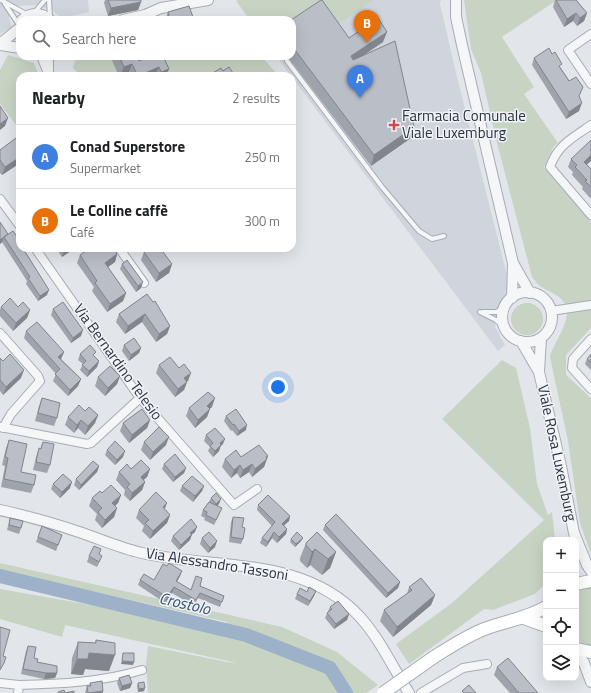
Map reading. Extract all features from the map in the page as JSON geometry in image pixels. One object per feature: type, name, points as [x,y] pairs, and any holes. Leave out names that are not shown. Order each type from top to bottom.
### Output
[{"type":"main road","points":[[579,583],[591,581]]},
{"type":"main road","points":[[383,693],[464,638],[483,629],[524,618],[543,608]]},
{"type":"main road","points":[[524,618],[543,625]]},
{"type":"main road","points":[[579,650],[591,652]]},
{"type":"street","points":[[145,16],[161,8],[192,1],[208,0]]},
{"type":"street","points":[[448,0],[456,17],[513,263],[530,293]]},
{"type":"street","points":[[456,0],[456,17]]},
{"type":"street","points":[[0,44],[16,28]]},
{"type":"street","points":[[591,34],[568,50],[591,84]]},
{"type":"street","points":[[0,44],[16,47]]},
{"type":"street","points":[[43,60],[47,72]]},
{"type":"street","points":[[49,60],[49,72]]},
{"type":"street","points":[[591,125],[565,143],[555,153],[550,167],[591,214]]},
{"type":"street","points":[[0,199],[16,221]]},
{"type":"street","name":"Via Bernardino Telesio","points":[[39,252],[140,398],[234,505],[257,489]]},
{"type":"street","points":[[122,252],[144,283]]},
{"type":"street","points":[[506,330],[503,316],[510,300],[513,263]]},
{"type":"street","points":[[510,300],[524,293],[530,293],[541,297],[549,306],[551,311],[591,305]]},
{"type":"street","name":"Viale Rosa Luxemburg","points":[[551,311],[551,324],[549,330],[541,338],[539,372],[561,466],[573,537]]},
{"type":"street","name":"Viale Rosa Luxemburg","points":[[506,330],[510,336],[521,341],[539,372]]},
{"type":"street","points":[[0,333],[38,376],[40,381],[11,414],[2,427],[87,444],[140,398]]},
{"type":"street","points":[[521,341],[528,342],[541,338]]},
{"type":"street","points":[[591,339],[573,359],[572,368],[591,389]]},
{"type":"street","name":"Via Alessandro Tassoni","points":[[0,510],[48,522],[142,553],[254,567],[290,575],[314,584],[345,602],[361,618],[409,693]]},
{"type":"street","name":"Viale Rosa Luxemburg","points":[[579,549],[591,571]]},
{"type":"street","points":[[579,655],[584,663],[591,682]]},
{"type":"street","points":[[422,693],[463,668],[487,664]]},
{"type":"street","points":[[0,683],[18,689],[117,677],[142,670]]},
{"type":"lane","points":[[1,0],[18,16]]},
{"type":"lane","points":[[28,16],[45,0]]},
{"type":"lane","points":[[49,0],[51,16]]},
{"type":"lane","points":[[5,4],[18,16]]},
{"type":"lane","points":[[287,61],[295,72]]},
{"type":"lane","points":[[296,73],[382,187],[419,231],[432,239],[444,236]]},
{"type":"lane","points":[[506,330],[496,320],[480,312],[497,312],[510,300]]},
{"type":"shaded area","points":[[0,0],[88,0],[89,12],[71,16],[60,16],[52,10],[36,5],[18,6],[9,16],[11,27],[0,34]]},
{"type":"shaded area","points":[[239,0],[441,0],[440,4],[457,77],[509,283],[504,300],[497,312],[495,327],[505,345],[498,351],[296,83],[296,72],[288,72],[279,60],[296,60],[296,16],[281,16]]},
{"type":"green space","points":[[374,0],[331,29],[296,21],[296,16],[247,16],[236,1]]},
{"type":"green space","points":[[464,0],[557,0],[502,37],[534,87],[524,94],[558,143],[554,146],[544,167],[591,222],[591,328],[566,355],[566,375],[591,398],[591,554],[580,523],[568,441],[550,357],[564,326],[567,311],[565,303],[559,297],[542,287],[532,277],[497,143],[481,73],[471,49]]},
{"type":"green space","points":[[8,55],[16,57],[16,60],[24,60],[34,63],[37,72],[16,72],[16,125],[0,104],[0,70]]},
{"type":"green space","points":[[75,60],[265,60],[275,72],[77,72],[73,68]]},
{"type":"green space","points":[[524,303],[530,303],[540,310],[543,319],[542,325],[536,332],[530,335],[524,335],[514,328],[511,322],[511,316],[518,306]]},
{"type":"green space","points":[[502,360],[516,368],[530,428],[537,484],[548,515],[552,512],[555,537],[543,537],[543,586],[535,594],[493,610],[484,609],[409,664],[396,644],[452,603],[544,520],[442,419]]},
{"type":"green space","points":[[0,563],[282,627],[337,652],[378,685],[366,693],[148,693],[146,665],[148,646],[237,663],[65,625],[62,637],[0,619],[0,589],[125,611],[224,633],[227,622],[0,570]]},
{"type":"green space","points":[[591,588],[591,647],[579,644],[579,590]]},
{"type":"building","points":[[108,0],[141,0],[141,2],[111,8]]},
{"type":"building","points":[[322,0],[349,38],[378,18],[387,32],[351,56],[353,60],[395,41],[414,127],[374,155],[296,51],[296,17]]},
{"type":"building","points":[[556,0],[576,0],[587,13],[580,18],[576,13],[567,19]]},
{"type":"building","points":[[189,6],[193,16],[169,16],[168,12]]},
{"type":"building","points":[[549,48],[552,54],[555,52],[562,64],[559,66],[569,81],[576,77],[583,87],[579,96],[582,103],[569,112],[534,58]]},
{"type":"building","points":[[121,60],[165,60],[169,69],[161,72],[159,67],[147,72],[136,72],[132,64],[124,67]]},
{"type":"building","points":[[229,67],[232,72],[214,72],[221,68],[223,71]]},
{"type":"building","points":[[0,106],[8,118],[0,124]]},
{"type":"building","points":[[16,138],[16,160],[5,167],[0,160],[0,150]]},
{"type":"building","points":[[591,140],[591,155],[584,162],[591,169],[591,187],[585,181],[587,180],[575,167],[577,165],[571,159]]},
{"type":"building","points":[[0,222],[8,234],[0,240]]},
{"type":"building","points":[[13,231],[16,235],[16,252],[25,252],[49,290],[40,296],[28,278],[30,277],[4,237]]},
{"type":"building","points":[[84,252],[116,252],[117,254],[105,263],[126,293],[110,304],[95,283],[97,281],[80,255]]},
{"type":"building","points":[[144,252],[163,252],[172,264],[159,273]]},
{"type":"building","points":[[127,260],[143,282],[138,286],[122,264]]},
{"type":"building","points":[[147,294],[153,302],[155,301],[170,326],[159,334],[145,314],[128,326],[119,314]]},
{"type":"building","points":[[10,298],[18,307],[23,302],[30,310],[16,323],[1,307]]},
{"type":"building","points":[[63,302],[83,330],[73,338],[53,309]]},
{"type":"building","points":[[37,322],[64,352],[58,357],[81,379],[70,390],[55,374],[60,369],[26,331]]},
{"type":"building","points":[[134,338],[141,348],[131,355],[124,345]]},
{"type":"building","points":[[90,345],[96,352],[93,355],[99,361],[89,371],[82,365],[86,361],[80,354]]},
{"type":"building","points":[[10,354],[24,370],[6,387],[0,380],[0,358],[3,361]]},
{"type":"building","points":[[591,354],[591,362],[587,359]]},
{"type":"building","points":[[170,357],[179,368],[184,364],[191,373],[184,378],[187,382],[178,389],[159,365]]},
{"type":"building","points":[[110,366],[120,376],[108,388],[98,377]]},
{"type":"building","points":[[208,392],[215,398],[207,406],[210,409],[198,420],[189,408]]},
{"type":"building","points":[[42,398],[60,403],[57,418],[38,413]]},
{"type":"building","points":[[79,405],[85,411],[89,407],[98,415],[88,426],[81,420],[77,425],[68,417]]},
{"type":"building","points":[[142,409],[150,420],[132,435],[123,423]]},
{"type":"building","points":[[236,409],[247,425],[239,431],[226,416]]},
{"type":"building","points":[[159,427],[169,437],[153,452],[144,442]]},
{"type":"building","points":[[215,428],[225,439],[220,443],[221,445],[215,451],[210,446],[213,443],[206,435]]},
{"type":"building","points":[[9,440],[27,444],[21,472],[36,475],[34,485],[4,479],[8,458],[5,457]]},
{"type":"building","points":[[115,441],[125,451],[117,460],[107,450]]},
{"type":"building","points":[[43,442],[54,444],[50,465],[36,462],[39,448],[41,449]]},
{"type":"building","points":[[259,445],[268,456],[266,457],[267,459],[255,469],[252,464],[243,470],[240,465],[234,470],[225,459],[236,450],[241,457]]},
{"type":"building","points":[[175,454],[186,468],[175,477],[164,464]]},
{"type":"building","points":[[141,460],[150,469],[141,477],[145,482],[132,493],[127,487],[130,484],[119,472],[127,464],[131,469]]},
{"type":"building","points":[[93,461],[99,466],[81,485],[76,479]]},
{"type":"building","points":[[63,474],[72,482],[62,492],[53,484]]},
{"type":"building","points":[[192,476],[204,486],[195,496],[182,486]]},
{"type":"building","points":[[111,485],[121,495],[112,503],[117,508],[105,520],[98,512],[102,508],[92,498],[100,491],[102,493]]},
{"type":"building","points":[[156,492],[167,503],[163,507],[170,515],[153,531],[145,523],[149,520],[139,510]]},
{"type":"building","points":[[216,493],[221,499],[216,504],[211,498]]},
{"type":"building","points":[[268,495],[290,516],[282,524],[287,529],[279,537],[274,532],[268,542],[262,538],[275,522],[258,505]]},
{"type":"building","points":[[209,502],[222,508],[216,520],[206,515],[207,512],[203,510]]},
{"type":"building","points":[[336,514],[400,582],[388,593],[325,525]]},
{"type":"building","points":[[233,517],[244,518],[242,527],[245,528],[243,539],[231,537]]},
{"type":"building","points":[[10,518],[23,521],[21,528],[9,525]]},
{"type":"building","points":[[191,519],[197,527],[190,533],[192,534],[181,545],[173,536]]},
{"type":"building","points":[[42,526],[62,535],[58,545],[38,537]]},
{"type":"building","points":[[209,532],[217,541],[210,548],[202,538]]},
{"type":"building","points":[[297,532],[303,538],[296,544],[291,539]]},
{"type":"building","points":[[317,532],[336,552],[328,559],[315,549],[312,552],[306,545],[306,543]]},
{"type":"building","points":[[94,546],[101,549],[99,554],[102,556],[99,562],[89,556]]},
{"type":"building","points":[[169,563],[182,571],[176,581],[191,590],[196,576],[202,578],[200,586],[224,596],[222,602],[200,593],[196,600],[174,587],[167,597],[140,580],[144,574],[154,580],[163,564],[167,566]]},
{"type":"building","points":[[421,578],[435,595],[397,627],[384,610],[412,590],[409,587]]},
{"type":"building","points":[[309,587],[316,591],[310,601],[297,594],[300,588],[307,592]]},
{"type":"building","points":[[338,601],[349,614],[336,624],[327,613],[332,609],[330,607]]},
{"type":"building","points":[[0,627],[10,630],[3,656],[6,657],[0,670]]},
{"type":"building","points":[[96,640],[115,643],[115,655],[89,653],[88,659],[77,659],[78,642],[96,643]]},
{"type":"building","points":[[28,646],[36,647],[34,658],[38,659],[37,662],[57,666],[57,673],[46,673],[23,669]]},
{"type":"building","points":[[123,653],[134,653],[134,662],[122,661]]},
{"type":"building","points":[[508,658],[538,693],[519,693],[497,667]]},
{"type":"building","points":[[129,675],[132,683],[122,686],[119,678]]},
{"type":"building","points":[[102,681],[103,691],[88,693],[87,686],[91,686],[90,683]]},
{"type":"building","points":[[144,682],[145,688],[139,689],[138,683]]},
{"type":"building","points":[[469,685],[476,693],[464,693],[462,691]]},
{"type":"building","points":[[64,690],[65,693],[58,693],[58,692]]},
{"type":"waterway","name":"Crostolo","points":[[0,576],[246,635],[330,668],[346,693]]},
{"type":"place","name":"Le Colline caffè","points":[[367,43]]},
{"type":"place","name":"Conad Superstore","points":[[360,98]]},
{"type":"place","name":"Farmacia Comunale Viale Luxemburg","points":[[394,125]]}]
